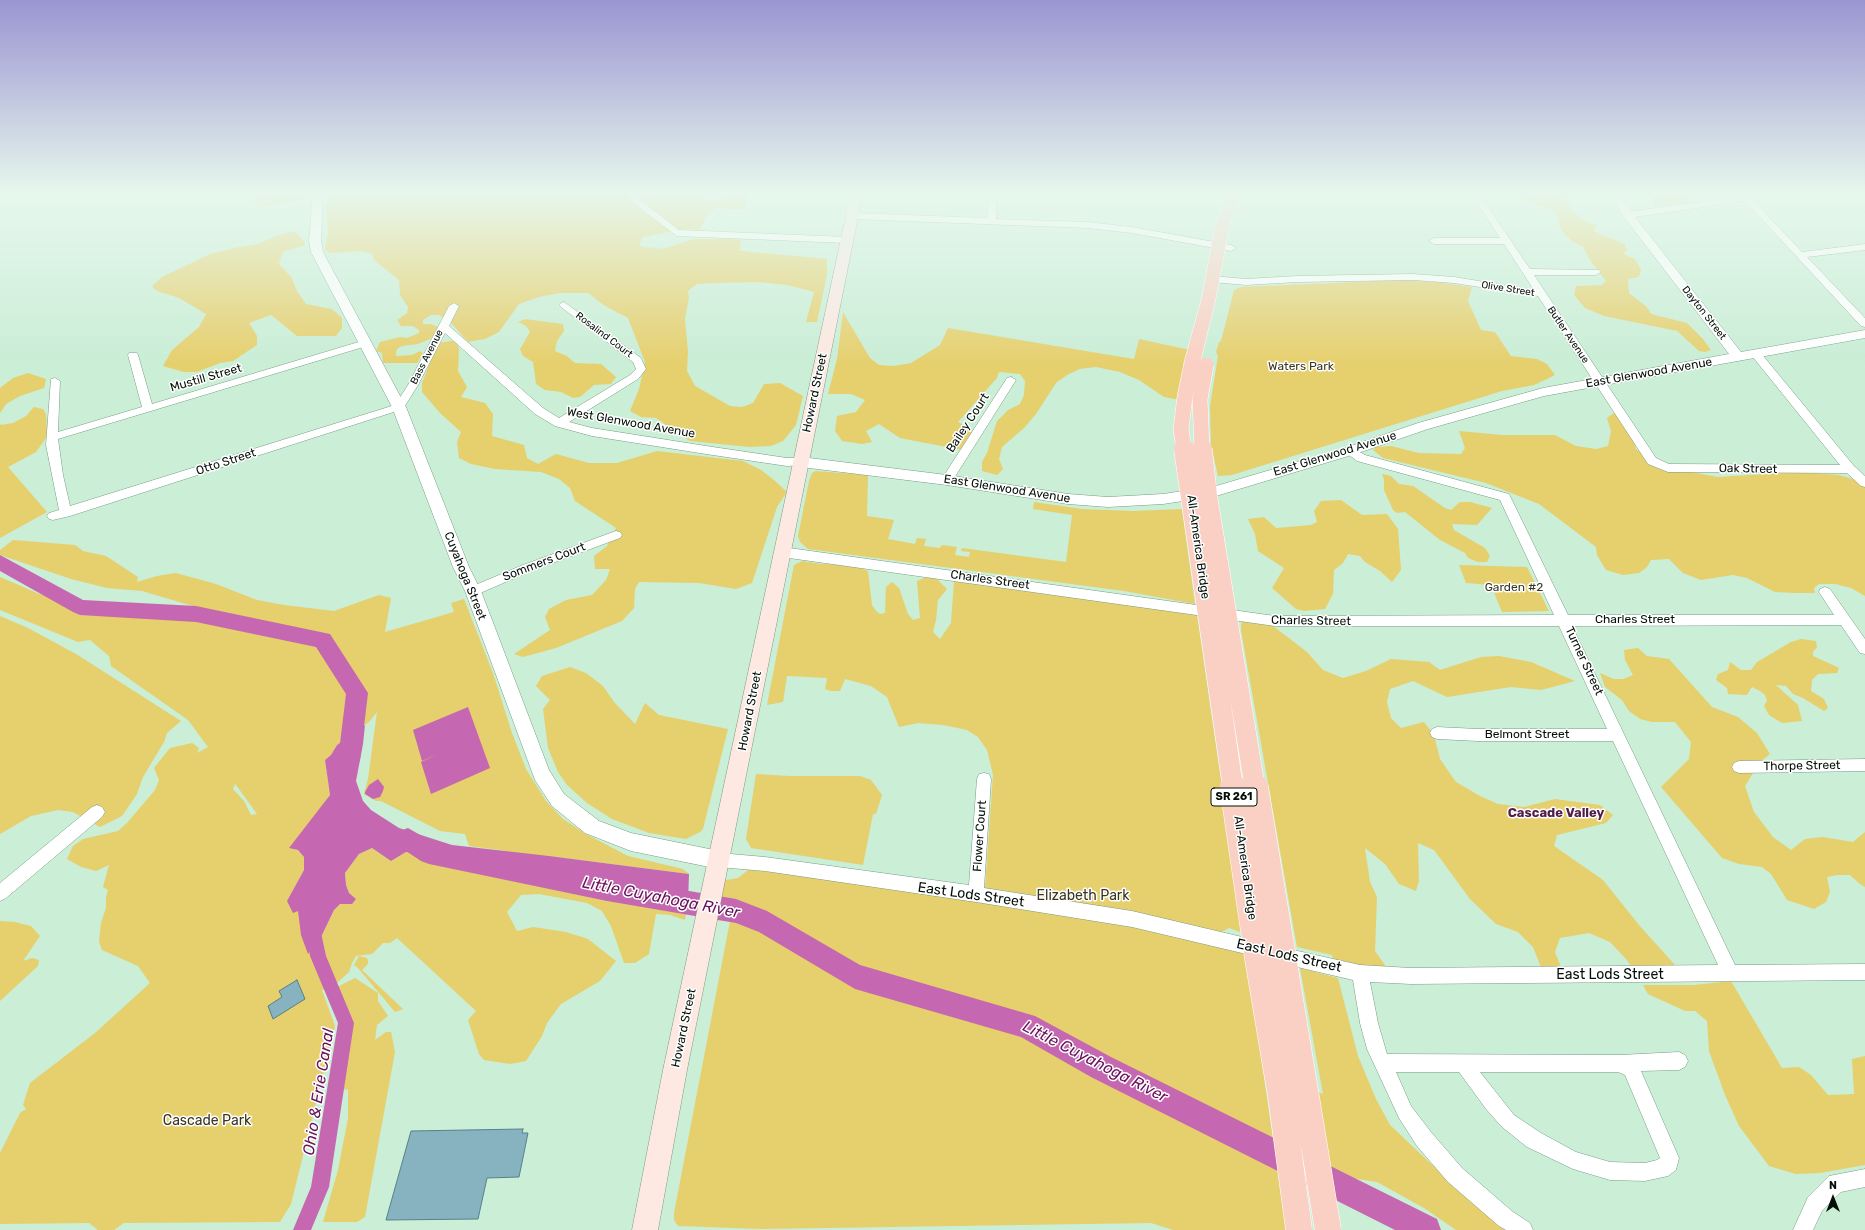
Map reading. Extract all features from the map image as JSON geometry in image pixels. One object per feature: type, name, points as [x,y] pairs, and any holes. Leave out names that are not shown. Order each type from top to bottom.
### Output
[{"type":"main road","name":"Howard Street","points":[[645,1230],[675,1070],[845,249]]},
{"type":"main road","name":"SR 261","points":[[1199,364],[1224,249]]},
{"type":"main road","name":"All-America Bridge","points":[[1199,364],[1185,396],[1181,429],[1257,951],[1281,1096],[1299,1230]]},
{"type":"main road","name":"All-America Bridge","points":[[1199,364],[1200,430],[1207,496],[1328,1230]]},
{"type":"street","name":"Cuyahoga Street","points":[[317,249],[399,407],[461,567],[473,591],[541,774],[558,800],[592,827],[631,842],[719,860]]},
{"type":"street","name":"Butler Avenue","points":[[1513,249],[1649,458]]},
{"type":"street","name":"Dayton Street","points":[[1655,249],[1738,357]]},
{"type":"street","points":[[1795,249],[1865,324]]},
{"type":"street","points":[[1800,255],[1846,249]]},
{"type":"street","points":[[1528,272],[1596,272]]},
{"type":"street","name":"Olive Street","points":[[1217,283],[1297,279],[1413,278],[1454,280],[1542,294]]},
{"type":"street","name":"Rosalind Court","points":[[559,424],[634,377],[641,369],[637,360],[564,305]]},
{"type":"street","name":"Bass Avenue","points":[[399,407],[414,384],[454,306]]},
{"type":"street","name":"West Glenwood Avenue","points":[[443,326],[539,411],[559,424],[592,432],[706,450],[787,462],[801,462]]},
{"type":"street","name":"East Glenwood Avenue","points":[[801,462],[947,480],[1068,499],[1108,502],[1163,499],[1216,491],[1350,451],[1423,426],[1522,397],[1600,381],[1865,334]]},
{"type":"street","name":"Mustill Street","points":[[53,437],[366,343]]},
{"type":"street","points":[[1756,354],[1850,469],[1865,483]]},
{"type":"street","points":[[133,355],[148,409]]},
{"type":"street","name":"Bailey Court","points":[[947,480],[1011,380]]},
{"type":"street","points":[[55,381],[52,445],[66,513]]},
{"type":"street","name":"Otto Street","points":[[53,516],[399,407]]},
{"type":"street","name":"Turner Street","points":[[1350,451],[1361,458],[1503,495],[1565,620],[1730,973]]},
{"type":"street","name":"Oak Street","points":[[1649,458],[1654,463],[1668,468],[1850,469]]},
{"type":"street","name":"Sommers Court","points":[[473,591],[527,568],[616,535]]},
{"type":"street","name":"Charles Street","points":[[782,552],[1275,621],[1844,620]]},
{"type":"street","points":[[1825,592],[1865,649]]},
{"type":"street","name":"Belmont Street","points":[[1437,732],[1478,735],[1618,735]]},
{"type":"street","name":"Thorpe Street","points":[[1739,767],[1865,765]]},
{"type":"street","name":"Flower Court","points":[[976,894],[984,778]]},
{"type":"street","points":[[0,893],[97,812]]},
{"type":"street","name":"East Lods Street","points":[[719,860],[765,864],[976,894],[1132,920],[1360,973],[1411,976],[1865,972]]},
{"type":"street","points":[[1360,973],[1369,1023],[1382,1063],[1405,1112],[1437,1156],[1472,1192],[1506,1219],[1524,1230]]},
{"type":"street","points":[[1382,1063],[1678,1062]]},
{"type":"street","points":[[1463,1063],[1492,1103],[1508,1121],[1534,1140],[1573,1160],[1610,1171],[1645,1172],[1661,1169],[1668,1163],[1670,1158],[1631,1068],[1619,1063]]},
{"type":"street","points":[[1803,1230],[1815,1204],[1836,1183],[1865,1178]]},
{"type":"green space","points":[[228,249],[291,249],[283,252],[279,264],[292,278],[297,291],[306,304],[332,309],[342,318],[342,328],[336,336],[297,336],[271,315],[249,323],[257,336],[257,345],[233,361],[220,363],[197,372],[184,372],[163,366],[172,350],[199,327],[206,314],[179,298],[157,291],[152,286],[162,277],[210,254]]},
{"type":"green space","points":[[740,249],[740,251],[827,259],[827,275],[817,322],[806,322],[814,292],[787,285],[757,282],[697,284],[688,291],[689,298],[685,319],[688,351],[687,371],[695,386],[730,406],[742,407],[753,403],[764,384],[780,383],[803,396],[796,425],[783,441],[771,446],[749,447],[690,441],[656,418],[641,417],[630,411],[639,389],[645,362],[628,318],[605,306],[588,293],[560,293],[539,297],[519,304],[499,332],[485,339],[468,342],[451,323],[439,315],[431,315],[423,320],[423,324],[431,324],[438,327],[436,334],[430,339],[418,344],[402,346],[397,349],[396,356],[412,355],[420,351],[423,353],[417,363],[383,363],[382,353],[376,351],[380,342],[400,337],[407,338],[419,333],[419,330],[413,326],[401,326],[397,320],[407,313],[408,307],[400,295],[399,280],[375,261],[371,253],[359,251],[330,253],[325,250]]},
{"type":"green space","points":[[1584,249],[1627,249],[1624,254],[1635,259],[1641,270],[1639,277],[1628,279],[1629,293],[1647,307],[1651,314],[1687,323],[1703,339],[1711,350],[1705,352],[1699,351],[1677,331],[1604,316],[1585,308],[1574,295],[1576,286],[1602,285],[1606,281],[1590,260]]},
{"type":"green space","name":"Waters Park","points":[[1400,280],[1437,282],[1472,287],[1468,301],[1481,330],[1495,332],[1511,356],[1537,359],[1547,364],[1555,375],[1534,385],[1502,391],[1232,475],[1218,476],[1211,445],[1210,406],[1218,356],[1216,352],[1219,342],[1221,341],[1234,290],[1241,287]]},
{"type":"green space","points":[[843,312],[870,358],[879,365],[894,366],[911,363],[940,345],[948,328],[1134,359],[1139,339],[1195,351],[1185,401],[1164,397],[1139,380],[1120,372],[1096,367],[1080,369],[1067,375],[1056,383],[1036,414],[1024,428],[1002,447],[999,459],[1003,469],[997,475],[982,471],[982,462],[987,453],[997,421],[1008,410],[1020,404],[1024,395],[1025,381],[1020,374],[999,372],[997,378],[958,422],[974,431],[962,450],[900,438],[879,424],[866,431],[872,442],[862,444],[842,441],[835,431],[837,416],[856,412],[865,400],[851,394],[828,394],[837,359]]},
{"type":"green space","points":[[525,319],[563,324],[564,331],[557,341],[555,351],[567,356],[575,363],[601,364],[616,377],[611,384],[594,385],[580,397],[573,398],[561,392],[545,390],[536,384],[533,362],[523,356],[520,349],[530,332],[526,326],[518,322]]},
{"type":"green space","points":[[456,341],[459,349],[458,371],[467,387],[461,397],[485,403],[493,414],[492,436],[524,445],[527,458],[538,464],[556,454],[589,463],[617,463],[657,451],[743,461],[761,470],[774,480],[787,492],[777,507],[752,583],[736,589],[699,583],[639,582],[635,589],[634,608],[622,621],[556,648],[523,657],[514,654],[550,630],[545,617],[549,609],[566,600],[592,595],[606,580],[610,569],[595,569],[594,556],[607,546],[616,528],[575,501],[570,488],[559,479],[541,472],[495,469],[471,464],[459,458],[457,442],[461,432],[440,413],[422,392],[422,383],[435,350],[439,343]]},
{"type":"green space","points":[[28,373],[46,379],[44,388],[20,396],[6,404],[0,413],[0,388],[13,378]]},
{"type":"green space","points":[[34,407],[43,409],[46,414],[46,438],[36,452],[8,467],[47,512],[0,538],[0,423],[1,425],[13,423],[26,416]]},
{"type":"green space","points":[[1617,411],[1633,437],[1636,449],[1652,461],[1668,468],[1718,477],[1799,472],[1839,475],[1856,480],[1865,477],[1865,596],[1851,588],[1835,584],[1819,584],[1814,588],[1815,593],[1794,593],[1775,592],[1747,578],[1733,575],[1701,580],[1683,573],[1669,559],[1651,560],[1647,567],[1639,573],[1623,575],[1606,570],[1597,555],[1596,547],[1539,504],[1486,483],[1383,458],[1373,450],[1376,447],[1391,446],[1419,453],[1461,454],[1465,448],[1459,431],[1502,435],[1555,435],[1576,446],[1596,449],[1608,446],[1611,431],[1607,418]]},
{"type":"green space","points":[[816,471],[868,475],[867,516],[894,520],[888,539],[915,544],[917,538],[926,539],[924,546],[940,548],[942,545],[957,547],[955,555],[969,557],[970,552],[961,551],[962,548],[1066,562],[1072,515],[1033,509],[1034,502],[1082,509],[1133,511],[1182,509],[1195,604],[1124,591],[808,549],[800,542],[798,536],[809,481],[812,473]]},
{"type":"green space","points":[[1382,474],[1391,476],[1399,484],[1413,486],[1445,508],[1451,510],[1460,502],[1470,502],[1492,508],[1477,525],[1452,524],[1454,530],[1485,548],[1490,556],[1487,562],[1478,562],[1468,558],[1465,553],[1440,540],[1405,512],[1397,513],[1393,510],[1384,490],[1384,480]]},
{"type":"green space","points":[[1341,500],[1362,515],[1387,514],[1398,529],[1401,570],[1392,582],[1380,571],[1365,562],[1360,556],[1348,554],[1343,563],[1334,570],[1333,594],[1325,609],[1304,611],[1296,609],[1272,588],[1284,568],[1258,551],[1255,534],[1248,519],[1264,517],[1276,528],[1311,525],[1317,522],[1314,511],[1321,501]]},
{"type":"green space","name":"Cascade Park","points":[[13,540],[75,545],[83,551],[106,556],[138,577],[137,582],[157,576],[176,573],[216,584],[257,600],[334,611],[379,595],[391,598],[385,632],[454,612],[451,603],[464,599],[493,673],[512,733],[526,769],[546,801],[563,819],[586,834],[628,856],[683,869],[689,874],[557,857],[555,861],[500,850],[469,846],[465,834],[440,831],[381,801],[376,801],[364,794],[368,779],[377,712],[369,722],[337,745],[331,755],[325,760],[330,795],[290,848],[298,850],[304,857],[304,870],[292,892],[322,935],[334,910],[340,904],[356,899],[349,893],[346,885],[345,873],[359,854],[372,848],[391,861],[406,852],[429,853],[688,902],[685,920],[670,915],[656,914],[649,954],[635,963],[624,963],[611,926],[602,911],[587,903],[539,894],[521,895],[507,912],[517,931],[533,927],[566,932],[588,939],[616,961],[600,981],[561,1004],[547,1023],[542,1036],[526,1061],[510,1064],[484,1060],[479,1054],[468,1020],[476,1011],[397,938],[390,943],[383,943],[372,954],[356,956],[349,972],[337,983],[322,990],[335,1026],[291,1204],[280,1222],[124,1223],[114,1230],[98,1230],[89,1223],[0,1224],[0,1153],[20,1113],[26,1109],[23,1105],[30,1083],[95,1033],[150,983],[138,966],[102,950],[99,942],[101,923],[106,908],[106,897],[108,890],[103,887],[109,865],[96,871],[81,867],[67,859],[73,846],[83,839],[118,831],[127,823],[155,790],[159,780],[154,768],[170,748],[192,743],[199,748],[197,753],[208,747],[188,720],[111,666],[109,656],[90,640],[78,642],[0,610],[0,577],[37,593],[77,606],[75,603],[81,607],[196,614],[229,621],[231,633],[230,617],[142,591],[107,588],[71,579],[0,555],[0,550]],"holes":[[[235,784],[257,814],[251,815],[244,801],[233,789]]]},
{"type":"green space","name":"Elizabeth Park","points":[[802,561],[821,564],[854,565],[868,571],[872,605],[880,614],[885,613],[886,587],[892,582],[899,588],[908,614],[913,620],[920,618],[917,581],[926,577],[937,579],[947,589],[938,600],[933,632],[940,639],[951,623],[954,581],[966,581],[1197,614],[1243,933],[1229,928],[1205,941],[1246,951],[1286,1230],[1173,1230],[1151,1223],[761,1229],[678,1226],[674,1220],[674,1213],[730,921],[706,920],[714,882],[738,878],[748,870],[816,875],[984,903],[993,775],[987,750],[978,737],[967,730],[943,725],[918,723],[899,727],[887,697],[871,686],[845,679],[840,691],[830,691],[825,689],[827,678],[787,676],[783,702],[767,705],[794,565]]},
{"type":"green space","name":"Garden #2","points":[[1459,565],[1527,567],[1549,611],[1502,612],[1491,585],[1466,583]]},
{"type":"green space","points":[[0,616],[28,628],[76,654],[181,721],[167,733],[164,742],[143,777],[137,794],[122,816],[100,827],[73,812],[58,810],[31,816],[0,834]]},
{"type":"green space","points":[[1242,616],[1264,619],[1307,652],[1323,670],[1343,678],[1366,671],[1391,659],[1429,662],[1440,670],[1481,657],[1499,656],[1531,662],[1575,681],[1541,690],[1511,687],[1447,697],[1413,681],[1390,689],[1387,702],[1391,718],[1401,728],[1424,722],[1434,735],[1440,759],[1456,782],[1480,796],[1498,804],[1524,807],[1555,799],[1600,805],[1613,815],[1606,823],[1557,835],[1554,846],[1603,880],[1639,925],[1683,974],[1637,974],[1626,959],[1610,942],[1589,933],[1560,938],[1555,952],[1564,975],[1544,975],[1533,947],[1518,932],[1496,924],[1470,899],[1434,850],[1418,843],[1419,881],[1416,891],[1399,884],[1385,864],[1365,848],[1370,882],[1377,897],[1375,951],[1392,975],[1336,967],[1332,955],[1297,947],[1241,630]]},
{"type":"green space","points":[[1801,639],[1816,641],[1817,647],[1813,652],[1813,656],[1839,668],[1837,673],[1818,674],[1812,680],[1811,691],[1824,699],[1828,708],[1824,711],[1803,698],[1793,694],[1786,686],[1776,685],[1798,705],[1802,721],[1782,723],[1769,715],[1764,706],[1767,701],[1765,695],[1760,691],[1752,687],[1747,695],[1728,694],[1727,688],[1716,680],[1718,674],[1728,670],[1730,662],[1741,670],[1751,670],[1757,662],[1791,642]]},
{"type":"green space","points":[[1638,648],[1647,656],[1669,659],[1712,707],[1738,717],[1757,733],[1770,754],[1760,762],[1745,786],[1754,812],[1773,837],[1791,850],[1805,839],[1822,837],[1853,842],[1865,832],[1865,887],[1850,875],[1827,877],[1830,892],[1826,902],[1814,909],[1787,900],[1771,874],[1762,867],[1739,864],[1722,858],[1661,787],[1689,759],[1691,742],[1675,722],[1652,722],[1640,719],[1629,711],[1622,700],[1605,687],[1600,673],[1614,679],[1623,679],[1633,675],[1625,660],[1624,650]]},
{"type":"green space","points":[[570,667],[586,673],[603,686],[614,702],[635,724],[645,703],[659,715],[728,729],[703,829],[700,832],[686,839],[649,833],[612,819],[587,803],[567,785],[558,772],[548,748],[543,709],[550,700],[536,686],[542,676]]},
{"type":"green space","points":[[756,774],[789,776],[860,776],[871,780],[882,795],[876,814],[873,814],[863,865],[751,848],[746,839]]},
{"type":"green space","points":[[0,921],[15,922],[31,926],[40,936],[23,961],[32,958],[39,960],[38,966],[0,1001]]},
{"type":"green space","points":[[359,956],[367,958],[368,961],[368,964],[362,970],[403,1009],[395,1012],[354,965]]},
{"type":"green space","points":[[1300,968],[1338,978],[1358,1056],[1376,1099],[1390,1125],[1447,1179],[1523,1230],[1456,1230],[1424,1208],[1377,1182],[1319,1173],[1305,1087],[1323,1094]]},
{"type":"green space","points":[[355,978],[378,993],[378,1001],[388,1016],[377,1025],[375,1040],[386,1032],[391,1032],[395,1052],[365,1217],[357,1222],[323,1222],[338,1170],[348,1118],[348,1089],[345,1090],[333,1078],[334,1056],[341,1042],[338,1015],[332,1000],[339,986]]},
{"type":"green space","points":[[1731,981],[1782,1068],[1799,1067],[1811,1075],[1828,1095],[1854,1094],[1852,1059],[1865,1056],[1865,1165],[1820,1173],[1796,1174],[1769,1166],[1739,1126],[1725,1095],[1709,1051],[1707,1021],[1695,1011],[1685,1011],[1648,994],[1643,985],[1694,985]]},
{"type":"shaded area","points":[[468,707],[490,768],[431,794],[421,762],[438,754],[422,761],[413,730]]},
{"type":"shaded area","points":[[365,725],[356,781],[363,801],[371,810],[399,828],[452,845],[689,874],[688,902],[429,853],[406,852],[391,861],[372,848],[359,854],[345,873],[346,885],[349,893],[356,899],[352,904],[340,904],[334,910],[322,935],[308,954],[301,935],[298,911],[293,913],[287,901],[304,870],[304,857],[298,850],[289,848],[330,795],[325,760],[331,755],[337,745]]},
{"type":"shaded area","points":[[378,779],[384,787],[383,791],[380,797],[373,799],[365,794],[365,792],[369,785]]},
{"type":"building","points":[[297,980],[305,999],[273,1019],[268,1006],[282,997],[279,991]]},
{"type":"building","points":[[523,1129],[522,1133],[528,1133],[519,1177],[487,1178],[478,1219],[386,1220],[411,1131]]},
{"type":"waterway","name":"Little Cuyahoga River","points":[[0,562],[80,607],[196,614],[323,640],[357,693],[349,760]]},
{"type":"waterway","name":"Little Cuyahoga River","points":[[408,839],[429,853],[607,889],[736,911],[767,923],[855,976],[1026,1025],[1101,1067],[1426,1230]]},
{"type":"waterway","name":"Ohio & Erie Canal","points":[[302,1230],[320,1187],[346,1023],[318,956],[313,928]]},
{"type":"district","name":"Cascade Valley","points":[[1556,813]]}]
